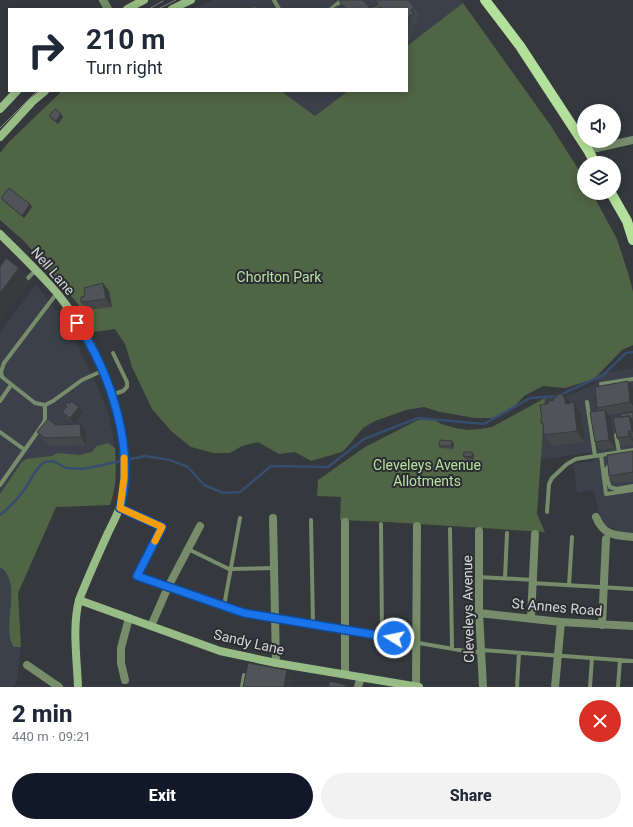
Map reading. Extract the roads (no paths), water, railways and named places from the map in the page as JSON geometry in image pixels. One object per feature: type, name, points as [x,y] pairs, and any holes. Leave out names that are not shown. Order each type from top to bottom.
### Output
[{"type":"main road","points":[[485,0],[520,46],[591,156]]},
{"type":"main road","points":[[615,200],[633,238]]},
{"type":"street","points":[[129,8],[144,0]]},
{"type":"street","points":[[182,7],[191,0]]},
{"type":"street","points":[[0,109],[16,92]]},
{"type":"street","points":[[0,137],[32,102],[44,92]]},
{"type":"street","points":[[588,150],[633,140]]},
{"type":"street","name":"Nell Lane","points":[[1,237],[36,270],[57,293],[84,333],[102,371],[120,424],[124,454],[124,478],[120,508],[108,531],[79,600],[75,622],[78,687]]},
{"type":"street","points":[[596,517],[601,527],[608,533],[633,537]]},
{"type":"street","points":[[273,518],[276,663]]},
{"type":"street","points":[[344,674],[345,522]]},
{"type":"street","points":[[151,626],[168,587],[200,526]]},
{"type":"street","points":[[417,526],[418,687]]},
{"type":"street","name":"Cleveleys Avenue","points":[[479,531],[479,613],[483,687]]},
{"type":"street","points":[[530,618],[535,534]]},
{"type":"street","points":[[602,625],[606,539]]},
{"type":"street","name":"Sandy Lane","points":[[79,600],[220,651],[276,663],[418,687]]},
{"type":"street","name":"St Annes Road","points":[[479,613],[560,622],[633,626]]},
{"type":"street","points":[[125,680],[121,663],[121,648],[129,618]]},
{"type":"street","points":[[555,687],[560,622]]},
{"type":"street","points":[[27,665],[59,687]]},
{"type":"street","points":[[358,687],[361,677]]},
{"type":"lane","points":[[332,8],[342,0]]},
{"type":"lane","points":[[26,280],[36,270]]},
{"type":"lane","points":[[57,293],[2,366],[2,376],[11,385],[35,403],[45,405],[82,380],[102,371]]},
{"type":"lane","points":[[111,395],[123,391],[127,387],[127,382],[113,353]]},
{"type":"lane","points":[[601,384],[633,379]]},
{"type":"lane","points":[[0,401],[11,385]]},
{"type":"lane","points":[[587,402],[595,456]]},
{"type":"lane","points":[[0,485],[44,424],[45,405]]},
{"type":"lane","points":[[615,429],[619,452]]},
{"type":"lane","points":[[0,432],[25,450]]},
{"type":"lane","points":[[547,512],[549,484],[552,478],[567,464],[576,459],[633,450]]},
{"type":"lane","points":[[601,455],[606,494],[633,490]]},
{"type":"lane","points":[[615,461],[610,464],[606,470],[609,485],[616,489],[633,486]]},
{"type":"lane","points":[[120,508],[162,527],[137,576],[244,613],[452,648],[633,661]]},
{"type":"lane","points":[[224,606],[240,518]]},
{"type":"lane","points":[[311,520],[313,624]]},
{"type":"lane","points":[[381,524],[382,636]]},
{"type":"lane","points":[[450,529],[452,648]]},
{"type":"lane","points":[[506,578],[507,533]]},
{"type":"lane","points":[[568,585],[572,537]]},
{"type":"lane","points":[[188,549],[231,569],[274,568]]},
{"type":"lane","points":[[479,577],[633,589]]},
{"type":"lane","points":[[517,687],[519,653]]},
{"type":"lane","points":[[590,687],[592,658]]},
{"type":"lane","points":[[618,687],[620,660]]},
{"type":"lane","points":[[242,687],[244,675]]},
{"type":"waterway","points":[[0,515],[17,499],[44,462],[53,461],[66,468],[83,469],[145,456],[170,460],[188,467],[204,485],[223,493],[240,492],[271,466],[328,467],[364,439],[418,418],[484,424],[530,398],[558,396],[603,375],[626,353],[633,352]]},
{"type":"tram line","points":[[160,8],[176,0]]},
{"type":"tram line","points":[[151,8],[163,1]]},
{"type":"tram line","points":[[0,128],[36,92]]},
{"type":"park label","name":"Chorlton Park","points":[[279,277]]},
{"type":"park label","name":"Cleveleys Avenue Allotments","points":[[427,474]]}]
